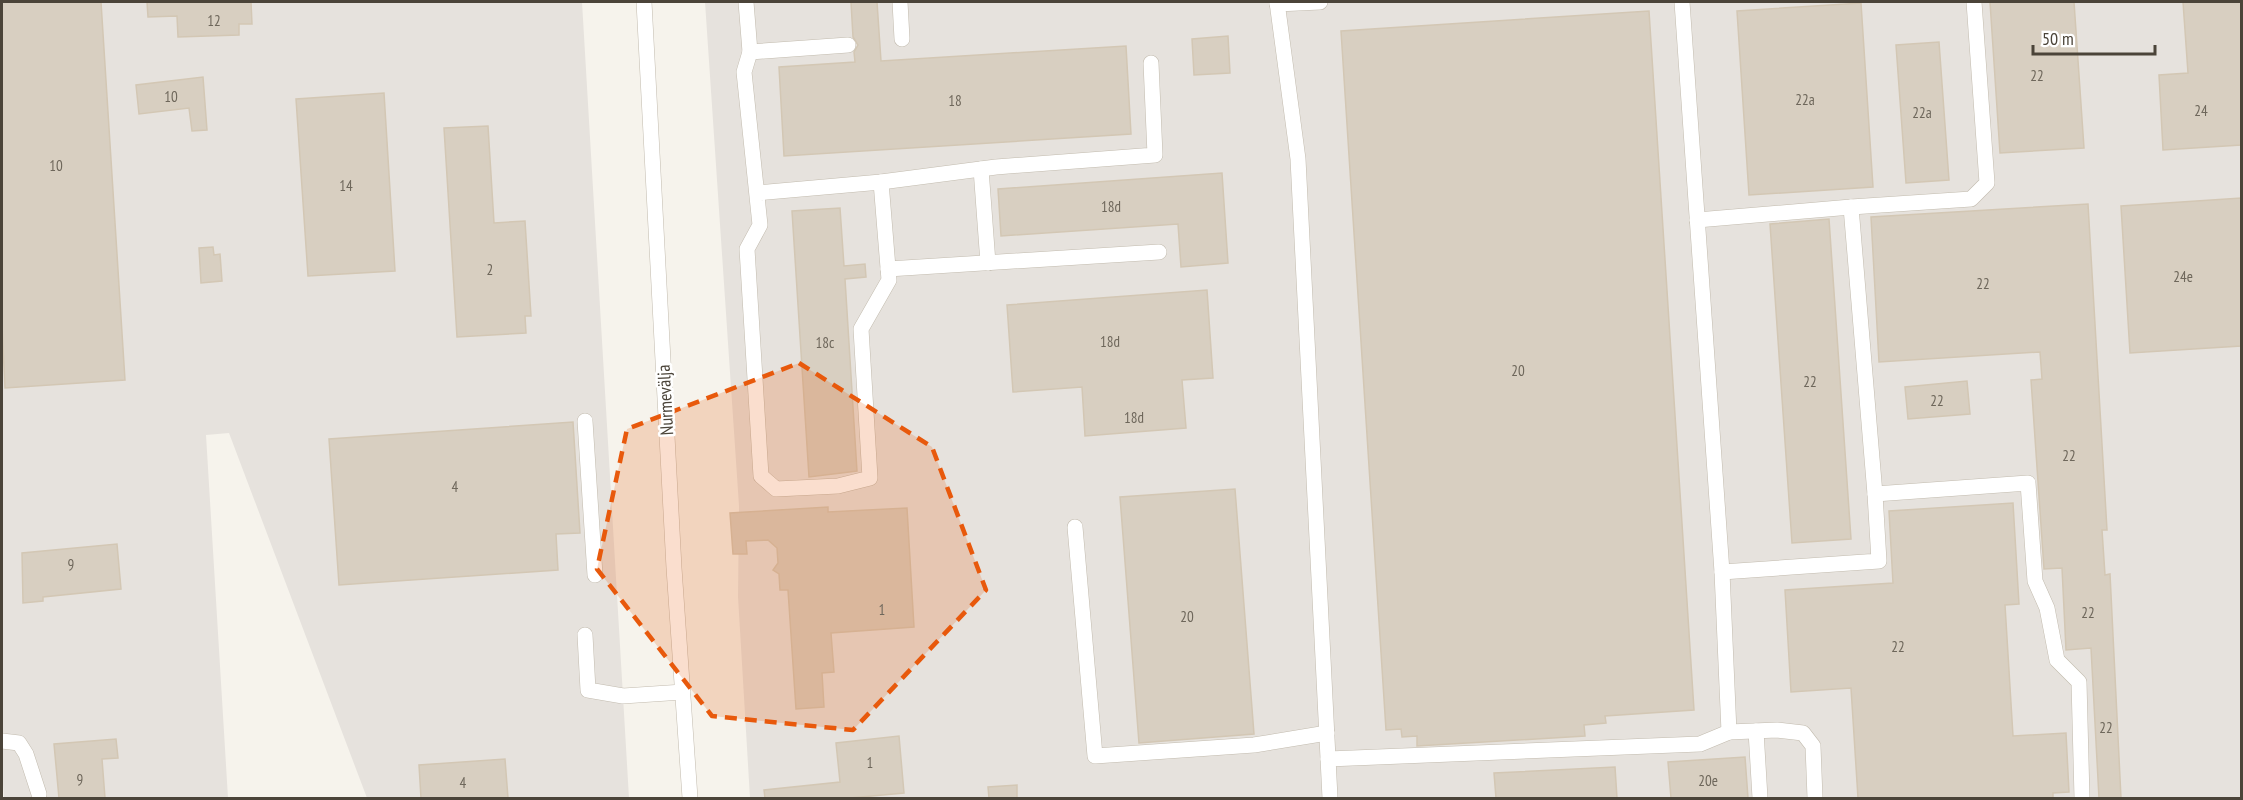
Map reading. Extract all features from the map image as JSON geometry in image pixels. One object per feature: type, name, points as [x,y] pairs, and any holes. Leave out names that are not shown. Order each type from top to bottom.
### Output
[{"type":"street","name":"Nurmevälja","points":[[644,2],[690,798]]},
{"type":"street","points":[[746,2],[750,52],[744,72],[760,225],[747,249],[761,476],[776,489],[838,486],[870,478],[861,328],[889,280],[881,182]]},
{"type":"street","points":[[900,2],[902,39]]},
{"type":"street","points":[[1320,2],[1277,3],[1298,159],[1330,798]]},
{"type":"street","points":[[1682,2],[1722,572],[1728,732]]},
{"type":"street","points":[[1697,220],[1971,199],[1987,183],[1974,2]]},
{"type":"street","points":[[750,52],[848,45]]},
{"type":"street","points":[[757,193],[881,182],[981,169],[1155,155],[1151,63]]},
{"type":"street","points":[[981,169],[988,263]]},
{"type":"street","points":[[1722,572],[1879,561],[1851,207]]},
{"type":"street","points":[[888,269],[1159,252]]},
{"type":"street","points":[[585,421],[595,576]]},
{"type":"street","points":[[1875,494],[2028,483],[2035,581],[2047,608],[2057,660],[2079,682],[2082,798]]},
{"type":"street","points":[[1075,527],[1095,756],[1254,745],[1327,733]]},
{"type":"street","points":[[585,635],[588,690],[623,696],[683,692]]},
{"type":"street","points":[[1756,731],[1760,798]]},
{"type":"street","points":[[1328,759],[1700,744],[1728,732],[1803,733],[1813,746],[1815,798]]},
{"type":"street","points":[[2,741],[20,743],[39,794]]},
{"type":"highlighted area","points":[[799,363],[932,447],[986,590],[853,730],[712,716],[597,569],[627,429]]},
{"type":"shaded area","points":[[2,2],[582,2],[629,798],[367,798],[229,433],[206,435],[228,798],[4,798],[2,771]]},
{"type":"shaded area","points":[[705,2],[2241,2],[2241,798],[750,798],[738,597],[739,506]]},
{"type":"building","points":[[2,2],[101,2],[125,380],[5,388],[2,326]]},
{"type":"building","points":[[147,2],[251,2],[252,24],[239,24],[239,35],[178,37],[177,16],[148,17]]},
{"type":"building","points":[[851,2],[877,2],[881,61],[1126,46],[1131,134],[784,156],[779,67],[855,62],[854,52],[858,45],[853,37]]},
{"type":"building","points":[[1990,2],[2074,2],[2084,148],[2000,153]]},
{"type":"building","points":[[2183,2],[2241,2],[2241,145],[2163,150],[2159,75],[2188,73]]},
{"type":"building","points":[[1861,3],[1873,187],[1749,195],[1737,11]]},
{"type":"building","points":[[1649,11],[1694,710],[1605,716],[1606,723],[1584,725],[1585,736],[1417,746],[1417,736],[1402,737],[1401,729],[1386,730],[1341,31]]},
{"type":"building","points":[[1228,36],[1230,73],[1194,75],[1192,39]]},
{"type":"building","points":[[1939,42],[1949,180],[1906,183],[1896,45]]},
{"type":"building","points":[[203,77],[207,130],[192,131],[189,108],[139,114],[136,85]]},
{"type":"building","points":[[384,93],[395,271],[308,276],[296,99]]},
{"type":"building","points":[[488,126],[494,223],[525,221],[531,316],[525,316],[526,333],[457,337],[444,128]]},
{"type":"building","points":[[1222,173],[1228,263],[1181,267],[1178,224],[1001,236],[998,189]]},
{"type":"building","points":[[2241,198],[2241,346],[2130,353],[2121,206]]},
{"type":"building","points":[[2088,204],[2107,530],[2102,530],[2105,575],[2110,574],[2121,798],[2099,798],[2091,648],[2066,650],[2062,568],[2044,569],[2031,380],[2042,379],[2040,352],[1879,362],[1871,217]]},
{"type":"building","points":[[840,208],[844,266],[865,264],[866,277],[845,279],[857,471],[809,477],[792,211]]},
{"type":"building","points":[[1829,219],[1851,539],[1792,543],[1770,224]]},
{"type":"building","points":[[213,247],[214,255],[220,254],[222,281],[201,283],[199,248]]},
{"type":"building","points":[[1207,290],[1213,378],[1182,380],[1186,428],[1085,436],[1082,387],[1013,392],[1007,305]]},
{"type":"building","points":[[1967,381],[1970,414],[1908,419],[1905,387]]},
{"type":"building","points":[[573,422],[580,533],[556,534],[558,570],[339,585],[329,439]]},
{"type":"building","points":[[1235,489],[1254,734],[1139,743],[1120,497]]},
{"type":"building","points":[[2013,503],[2019,604],[2005,605],[2013,736],[2066,733],[2069,792],[2053,793],[2053,798],[1858,798],[1851,688],[1791,692],[1785,590],[1893,583],[1889,511]]},
{"type":"building","points":[[828,507],[828,512],[907,508],[914,627],[831,633],[834,672],[822,673],[824,707],[796,709],[788,590],[780,590],[779,574],[773,570],[778,563],[777,548],[768,540],[746,541],[747,554],[733,554],[730,513]]},
{"type":"building","points":[[117,544],[121,589],[43,597],[43,601],[23,603],[22,553]]},
{"type":"building","points":[[899,736],[904,793],[850,798],[765,798],[764,790],[840,782],[836,743]]},
{"type":"building","points":[[116,739],[118,758],[102,759],[105,798],[59,798],[54,744]]},
{"type":"building","points":[[1745,757],[1748,798],[1671,798],[1668,762]]},
{"type":"building","points":[[505,759],[508,798],[421,798],[419,765]]},
{"type":"building","points":[[1615,767],[1617,798],[1496,798],[1494,773]]},
{"type":"building","points":[[1017,785],[1017,798],[989,798],[988,787]]}]
